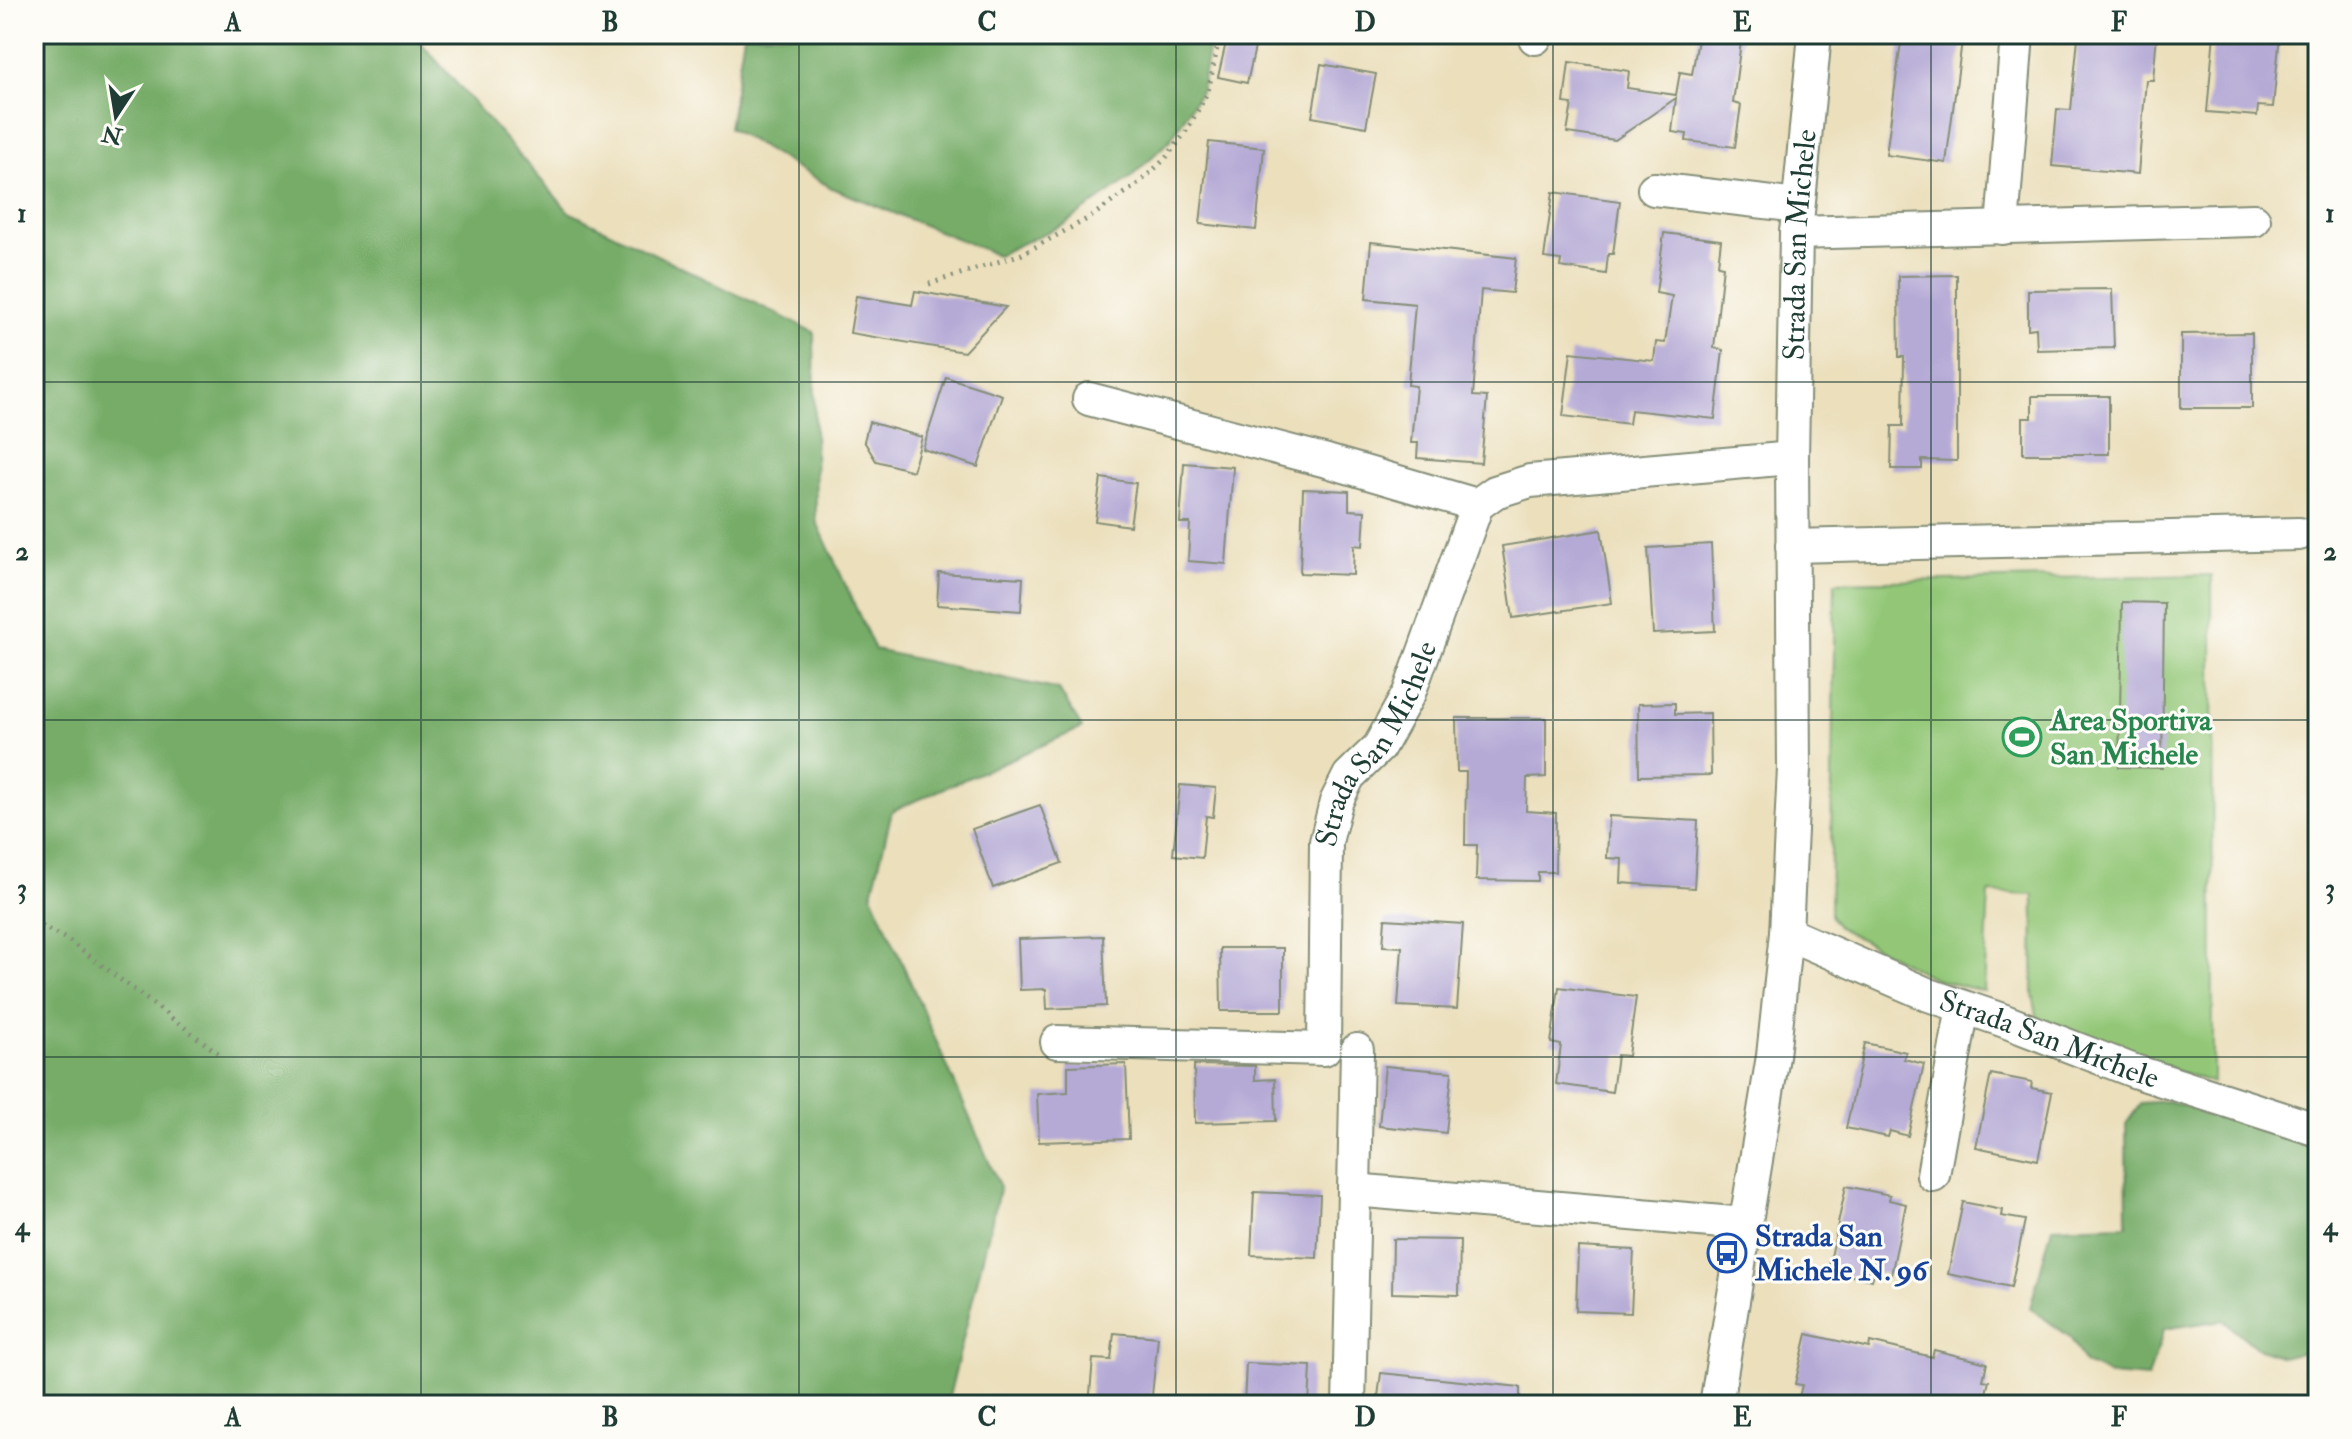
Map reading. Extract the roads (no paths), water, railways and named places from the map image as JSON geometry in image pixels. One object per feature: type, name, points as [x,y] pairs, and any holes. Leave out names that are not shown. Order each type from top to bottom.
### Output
[{"type":"street","name":"Strada San Michele","points":[[1716,1405],[1773,1056],[1786,933],[1794,768],[1792,458],[1797,220],[1815,34]]},
{"type":"street","points":[[2002,228],[2017,34]]},
{"type":"street","points":[[1654,189],[1797,220],[2002,228],[2254,220]]},
{"type":"street","points":[[1089,399],[1327,461],[1477,505],[1495,492],[1530,481],[1792,458]]},
{"type":"street","name":"Strada San Michele","points":[[1057,1042],[1324,1049],[1326,842],[1336,802],[1349,776],[1379,747],[1409,693],[1477,505]]},
{"type":"street","points":[[1792,546],[2299,534]]},
{"type":"street","name":"Strada San Michele","points":[[1786,933],[1929,995],[2134,1071],[2318,1130]]},
{"type":"street","points":[[1933,1175],[1963,1007]]},
{"type":"street","points":[[1349,1405],[1357,1050]]},
{"type":"street","points":[[1354,1190],[1745,1224]]},
{"type":"place","name":"Area Sportiva San Michele","points":[[2022,737]]},
{"type":"place","name":"Strada San Michele N. 96","points":[[1727,1253]]}]
